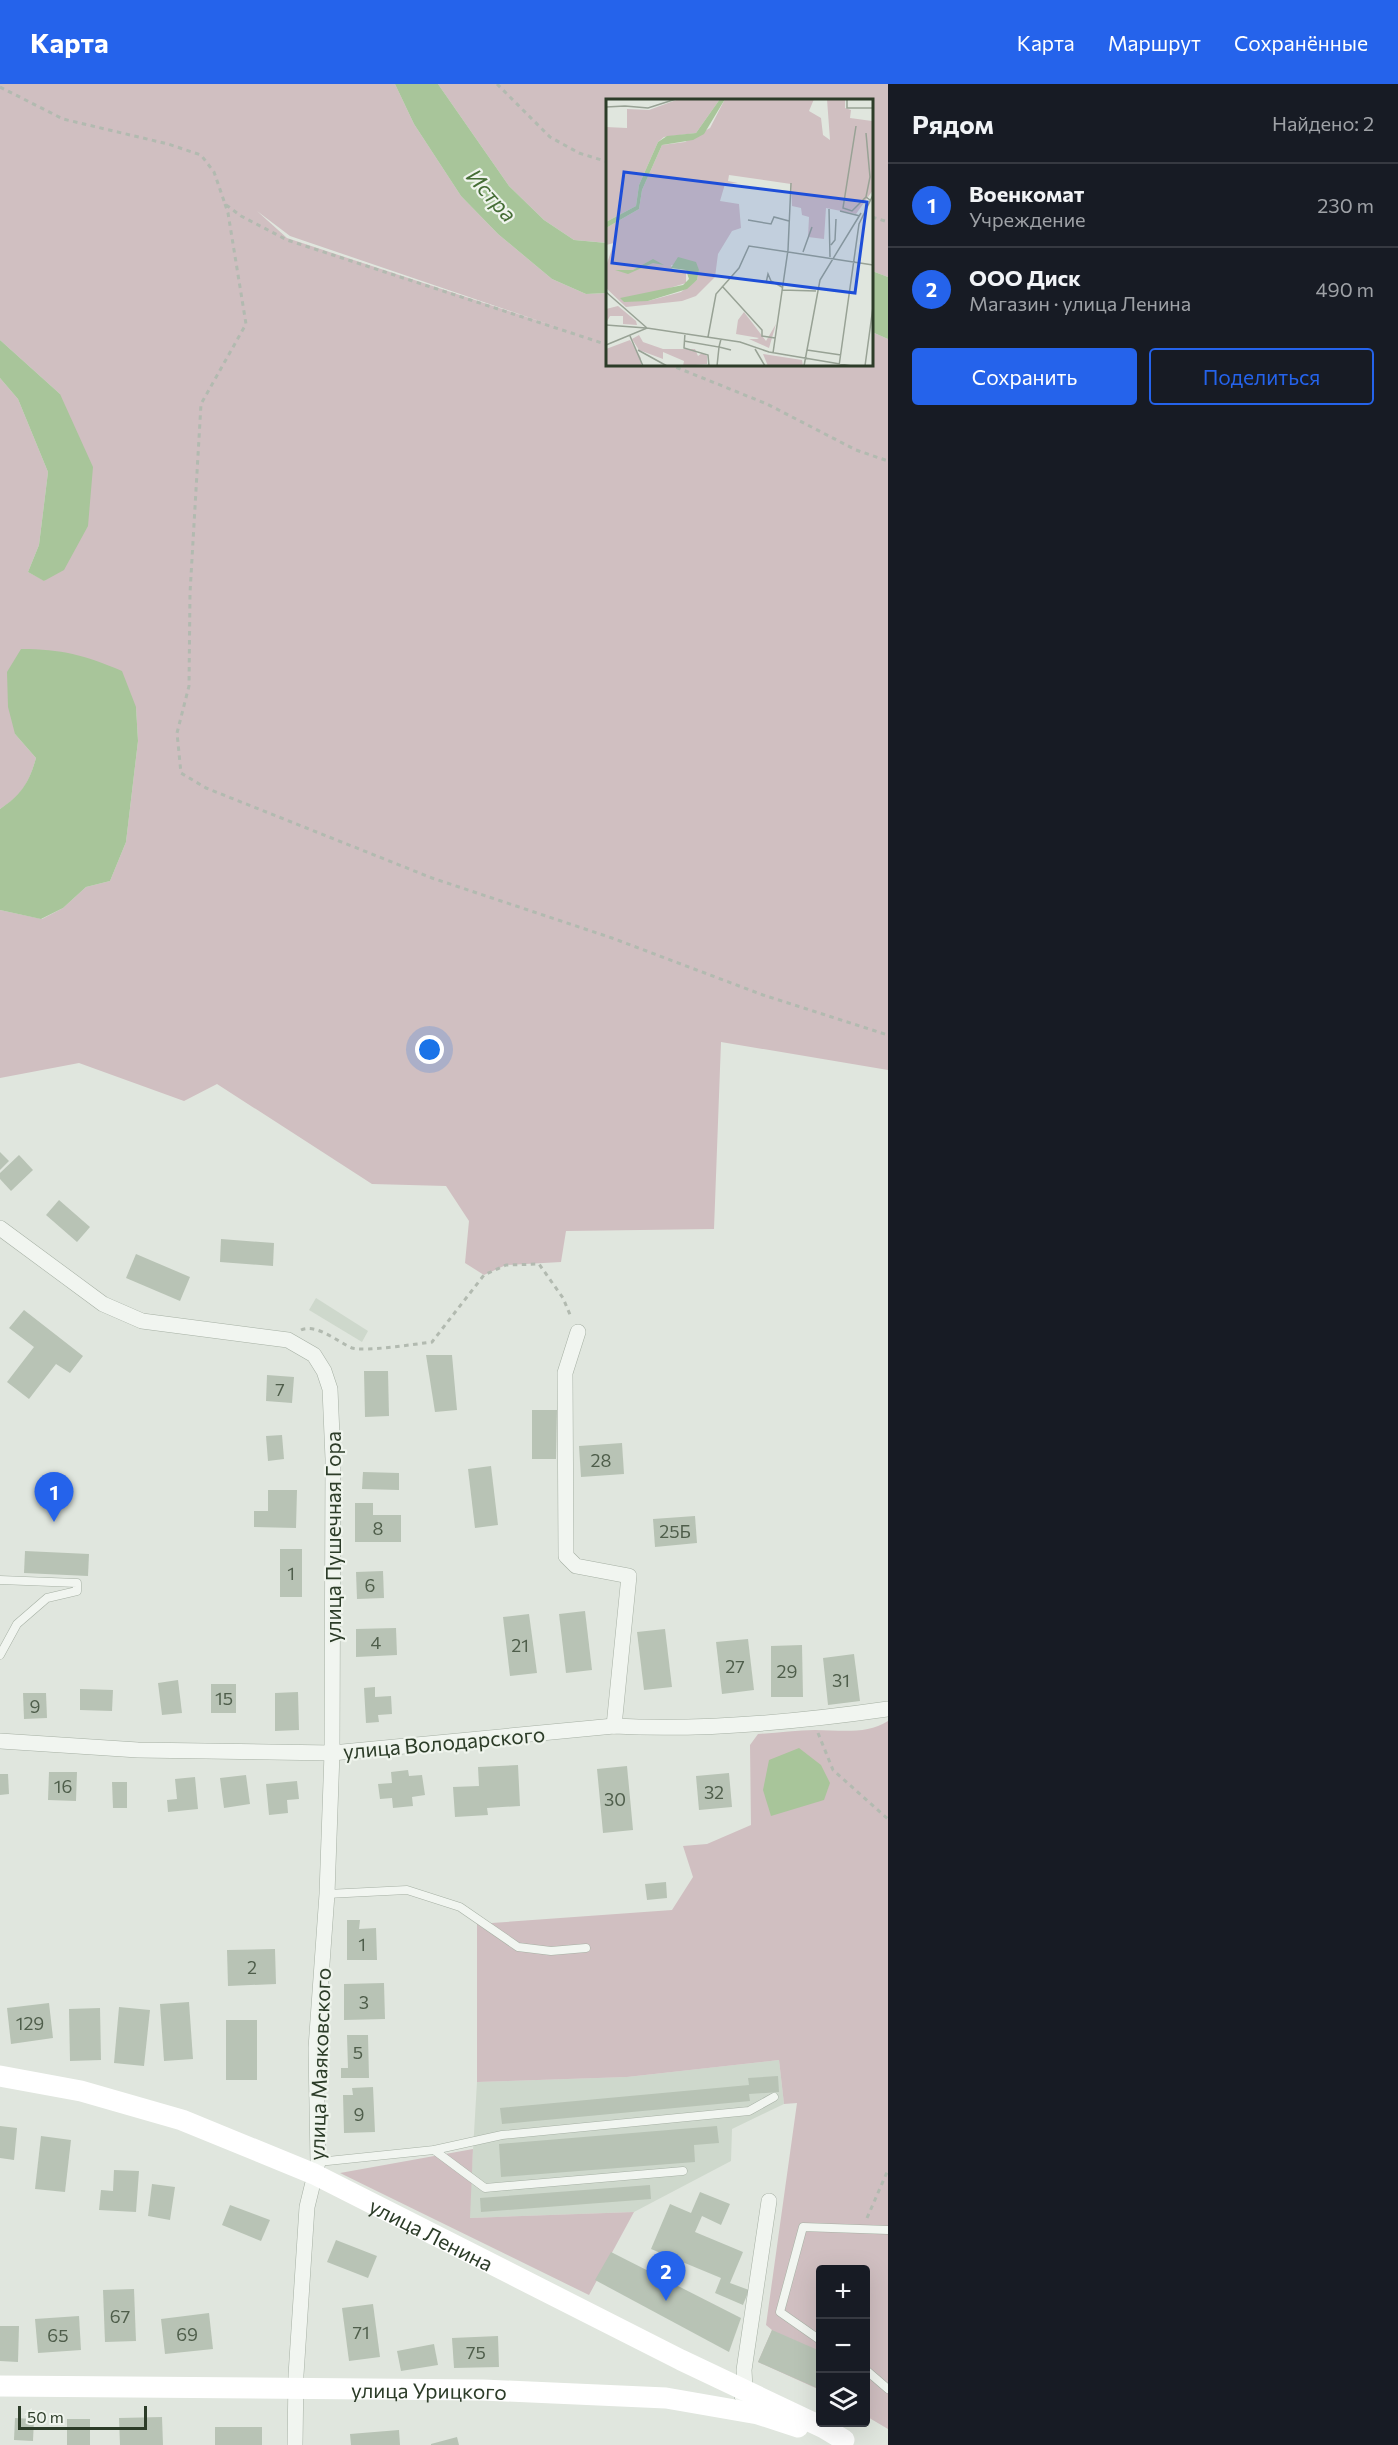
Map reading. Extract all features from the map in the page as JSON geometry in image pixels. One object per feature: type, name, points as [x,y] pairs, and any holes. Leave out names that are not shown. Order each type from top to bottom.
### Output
[{"type":"street","points":[[0,1228],[103,1304],[142,1321],[288,1340]]},
{"type":"street","points":[[578,1332],[565,1373],[566,1556],[576,1566],[629,1576],[614,1726]]},
{"type":"street","name":"улица Пушечная Гора","points":[[288,1340],[314,1355],[324,1371],[330,1389],[333,1459],[332,1753]]},
{"type":"street","name":"улица Володарского","points":[[0,1741],[138,1750],[332,1753],[614,1726],[656,1729],[812,1720],[888,1709]]},
{"type":"street","name":"улица Маяковского","points":[[295,2445],[296,2388],[307,2207],[316,2168],[316,2048],[327,1894],[332,1753]]},
{"type":"street","name":"улица Ленина","points":[[0,2076],[81,2091],[182,2120],[316,2168],[692,2365],[824,2428],[847,2443]]},
{"type":"street","points":[[738,2411],[745,2389],[744,2370],[769,2201]]},
{"type":"street","points":[[666,2398],[689,2397],[700,2394],[707,2387],[704,2378],[692,2365]]},
{"type":"street","name":"улица Урицкого","points":[[0,2386],[483,2390],[666,2398],[758,2414],[847,2443]]},
{"type":"lane","points":[[0,1580],[77,1583],[77,1591],[47,1598],[16,1624],[0,1655]]},
{"type":"lane","points":[[327,1894],[407,1890],[460,1907],[518,1947],[551,1950],[586,1948]]},
{"type":"lane","points":[[316,2168],[434,2150],[502,2135],[749,2111],[774,2097]]},
{"type":"lane","points":[[434,2150],[485,2188],[683,2171]]},
{"type":"lane","points":[[816,2337],[780,2312],[803,2227],[888,2230]]},
{"type":"lane","points":[[869,2373],[888,2389]]},
{"type":"path","points":[[497,84],[550,137],[579,153],[606,161]]},
{"type":"path","points":[[0,87],[63,119],[168,144],[201,155],[214,172],[228,213],[246,324],[201,404],[190,593],[189,686],[177,734],[181,773],[206,788],[432,878],[612,938],[763,994],[888,1035]]},
{"type":"path","points":[[225,204],[241,216],[287,240],[606,344]]},
{"type":"path","points":[[873,217],[888,222]]},
{"type":"path","points":[[673,366],[767,404],[856,450],[888,461]]},
{"type":"path","points":[[288,1340],[296,1332],[306,1328],[314,1329],[355,1349],[432,1342],[484,1275],[506,1264],[539,1264],[563,1298],[578,1332]]},
{"type":"path","points":[[812,1720],[833,1770],[888,1819]]},
{"type":"path","points":[[863,2229],[888,2170]]},
{"type":"shaded area","points":[[0,84],[395,84],[414,124],[461,196],[498,234],[552,279],[586,294],[606,293],[606,366],[873,366],[873,332],[888,339],[888,1070],[721,1042],[714,1229],[566,1231],[561,1262],[506,1265],[484,1275],[465,1263],[469,1221],[446,1186],[372,1184],[217,1084],[184,1101],[79,1063],[0,1078],[0,910],[42,919],[63,908],[86,887],[110,881],[126,842],[138,741],[136,707],[15,734],[36,758],[24,788],[0,809],[0,378],[18,399],[48,472],[39,545],[28,572],[45,581],[60,394],[0,340]],"holes":[[[257,211],[290,236],[560,328],[287,238]]]},
{"type":"shaded area","points":[[438,84],[888,84],[888,277],[873,271],[873,99],[606,99],[606,243],[574,240],[544,220],[509,186]]},
{"type":"shaded area","points":[[316,1298],[368,1331],[362,1342],[309,1310]]},
{"type":"shaded area","points":[[888,1721],[888,2429],[870,2418],[870,2265],[816,2265],[816,2388],[758,2362],[772,2330],[766,2325],[797,2103],[784,2104],[779,2060],[627,2077],[477,2082],[477,1924],[672,1910],[693,1877],[683,1846],[707,1844],[751,1825],[750,1745],[758,1734],[808,1730],[862,1730]]},
{"type":"shaded area","points":[[779,2060],[784,2104],[732,2129],[731,2161],[634,2212],[469,2218],[477,2082],[627,2077]]},
{"type":"shaded area","points":[[473,2149],[470,2218],[634,2212],[589,2295],[340,2173]]},
{"type":"water","name":"Истра","points":[[395,84],[438,84],[509,186],[544,220],[574,240],[606,243],[606,293],[586,294],[552,279],[498,234],[461,196],[414,124]]},
{"type":"water","points":[[873,271],[888,277],[888,339],[873,332]]},
{"type":"water","points":[[0,340],[60,394],[93,467],[88,526],[64,570],[44,581],[28,572],[39,545],[48,472],[18,399],[0,378]]},
{"type":"water","points":[[21,649],[73,654],[122,671],[136,707],[138,741],[126,842],[110,881],[86,887],[63,908],[41,919],[0,910],[0,809],[14,799],[23,788],[36,758],[15,734],[8,707],[7,672]]},
{"type":"water","points":[[799,1748],[821,1765],[830,1783],[824,1800],[771,1816],[763,1790],[769,1760]]},
{"type":"building","points":[[0,1152],[9,1161],[0,1170]]},
{"type":"building","points":[[19,1155],[33,1170],[11,1191],[0,1179],[0,1173]]},
{"type":"building","points":[[59,1200],[90,1227],[77,1242],[46,1215]]},
{"type":"building","points":[[221,1239],[274,1243],[273,1266],[220,1262]]},
{"type":"building","points":[[136,1254],[190,1277],[180,1301],[126,1278]]},
{"type":"building","points":[[24,1310],[83,1356],[70,1373],[56,1364],[29,1399],[7,1382],[34,1347],[9,1328]]},
{"type":"building","points":[[426,1355],[452,1355],[457,1410],[435,1412]]},
{"type":"building","points":[[364,1371],[388,1371],[389,1416],[365,1417]]},
{"type":"building","points":[[267,1375],[294,1377],[292,1403],[266,1401]]},
{"type":"building","points":[[532,1410],[557,1410],[556,1459],[532,1459]]},
{"type":"building","points":[[282,1435],[284,1459],[268,1461],[266,1436]]},
{"type":"building","points":[[622,1443],[624,1474],[581,1477],[579,1446]]},
{"type":"building","points":[[491,1466],[498,1525],[475,1528],[468,1469]]},
{"type":"building","points":[[363,1472],[399,1473],[399,1490],[362,1489]]},
{"type":"building","points":[[268,1490],[297,1490],[296,1528],[254,1527],[254,1511],[268,1511]]},
{"type":"building","points":[[355,1503],[373,1503],[373,1515],[401,1515],[401,1542],[355,1542]]},
{"type":"building","points":[[695,1516],[697,1543],[655,1547],[653,1519]]},
{"type":"building","points":[[280,1549],[302,1549],[302,1597],[280,1597]]},
{"type":"building","points":[[25,1551],[89,1554],[88,1576],[24,1573]]},
{"type":"building","points":[[383,1571],[384,1598],[357,1599],[356,1572]]},
{"type":"building","points":[[585,1611],[592,1670],[566,1673],[559,1614]]},
{"type":"building","points":[[529,1614],[537,1673],[510,1676],[503,1617]]},
{"type":"building","points":[[396,1628],[397,1655],[356,1657],[356,1629]]},
{"type":"building","points":[[665,1629],[672,1687],[644,1690],[637,1632]]},
{"type":"building","points":[[748,1639],[754,1690],[722,1694],[716,1642]]},
{"type":"building","points":[[802,1645],[803,1697],[771,1697],[771,1646]]},
{"type":"building","points":[[854,1654],[860,1701],[828,1705],[823,1658]]},
{"type":"building","points":[[178,1680],[182,1713],[162,1715],[158,1683]]},
{"type":"building","points":[[211,1684],[236,1684],[236,1713],[211,1713]]},
{"type":"building","points":[[375,1687],[375,1697],[391,1696],[392,1714],[378,1715],[379,1722],[366,1723],[364,1688]]},
{"type":"building","points":[[80,1689],[113,1690],[112,1711],[80,1710]]},
{"type":"building","points":[[298,1692],[299,1730],[275,1731],[275,1693]]},
{"type":"building","points":[[23,1693],[46,1693],[47,1718],[24,1719]]},
{"type":"building","points":[[518,1765],[520,1806],[487,1808],[488,1815],[455,1817],[453,1787],[479,1786],[478,1767]]},
{"type":"building","points":[[627,1766],[633,1830],[603,1833],[597,1769]]},
{"type":"building","points":[[408,1770],[409,1776],[422,1775],[425,1795],[412,1797],[413,1806],[393,1808],[392,1798],[380,1799],[378,1784],[392,1783],[391,1772]]},
{"type":"building","points":[[49,1772],[77,1772],[76,1801],[48,1800]]},
{"type":"building","points":[[729,1773],[732,1807],[699,1810],[696,1776]]},
{"type":"building","points":[[0,1774],[8,1774],[9,1794],[0,1795]]},
{"type":"building","points":[[246,1775],[250,1804],[224,1808],[220,1778]]},
{"type":"building","points":[[195,1777],[198,1809],[168,1812],[167,1800],[177,1799],[175,1779]]},
{"type":"building","points":[[297,1781],[299,1799],[287,1800],[288,1813],[269,1815],[266,1784]]},
{"type":"building","points":[[112,1782],[127,1782],[127,1808],[113,1808]]},
{"type":"building","points":[[666,1882],[667,1898],[647,1900],[645,1884]]},
{"type":"building","points":[[347,1920],[360,1920],[359,1929],[376,1928],[377,1960],[347,1960]]},
{"type":"building","points":[[275,1949],[276,1984],[228,1986],[227,1950]]},
{"type":"building","points":[[384,1983],[385,2019],[344,2020],[344,1984]]},
{"type":"building","points":[[189,2002],[193,2059],[164,2061],[160,2004]]},
{"type":"building","points":[[49,2003],[53,2038],[11,2044],[7,2008]]},
{"type":"building","points":[[119,2007],[150,2010],[144,2066],[114,2063]]},
{"type":"building","points":[[100,2008],[101,2060],[70,2061],[69,2009]]},
{"type":"building","points":[[226,2020],[257,2020],[257,2080],[226,2080]]},
{"type":"building","points":[[347,2035],[368,2035],[369,2078],[341,2078],[341,2068],[348,2068]]},
{"type":"building","points":[[778,2076],[779,2092],[749,2094],[750,2101],[502,2124],[500,2108],[749,2085],[748,2078]]},
{"type":"building","points":[[373,2087],[375,2132],[344,2133],[343,2095],[353,2095],[352,2088]]},
{"type":"building","points":[[0,2126],[17,2128],[14,2160],[0,2158]]},
{"type":"building","points":[[717,2126],[719,2143],[694,2145],[695,2162],[501,2177],[499,2144]]},
{"type":"building","points":[[41,2136],[71,2140],[65,2192],[35,2189]]},
{"type":"building","points":[[114,2170],[139,2171],[136,2212],[99,2210],[101,2190],[113,2191]]},
{"type":"building","points":[[152,2184],[175,2187],[170,2220],[148,2216]]},
{"type":"building","points":[[650,2185],[651,2199],[481,2212],[480,2198]]},
{"type":"building","points":[[700,2192],[730,2204],[721,2225],[702,2216],[695,2232],[743,2252],[730,2283],[749,2290],[743,2305],[715,2293],[721,2278],[651,2249],[670,2204],[691,2213]]},
{"type":"building","points":[[230,2205],[270,2220],[261,2241],[222,2225]]},
{"type":"building","points":[[336,2240],[377,2256],[368,2278],[327,2262]]},
{"type":"building","points":[[611,2252],[741,2318],[729,2352],[595,2280]]},
{"type":"building","points":[[134,2289],[136,2341],[105,2342],[103,2290]]},
{"type":"building","points":[[373,2304],[380,2357],[349,2361],[342,2308]]},
{"type":"building","points":[[209,2313],[213,2349],[165,2354],[161,2319]]},
{"type":"building","points":[[79,2316],[81,2350],[38,2353],[35,2319]]},
{"type":"building","points":[[0,2326],[19,2326],[18,2362],[0,2361]]},
{"type":"building","points":[[772,2330],[816,2349],[816,2388],[758,2362]]},
{"type":"building","points":[[498,2336],[499,2367],[454,2368],[452,2338]]},
{"type":"building","points":[[434,2344],[438,2365],[401,2371],[397,2351]]},
{"type":"building","points":[[162,2417],[163,2445],[120,2445],[119,2418]]},
{"type":"building","points":[[15,2418],[34,2419],[33,2441],[14,2440]]},
{"type":"building","points":[[67,2419],[90,2419],[90,2445],[67,2445]]},
{"type":"building","points":[[215,2427],[262,2427],[262,2445],[215,2445]]},
{"type":"building","points":[[399,2430],[400,2445],[351,2445],[350,2434]]},
{"type":"building","points":[[457,2437],[459,2445],[431,2445],[431,2444]]},
{"type":"place","name":"Военкомат","points":[[54,1522]]},
{"type":"place","name":"ООО Диск","points":[[666,2301]]}]
